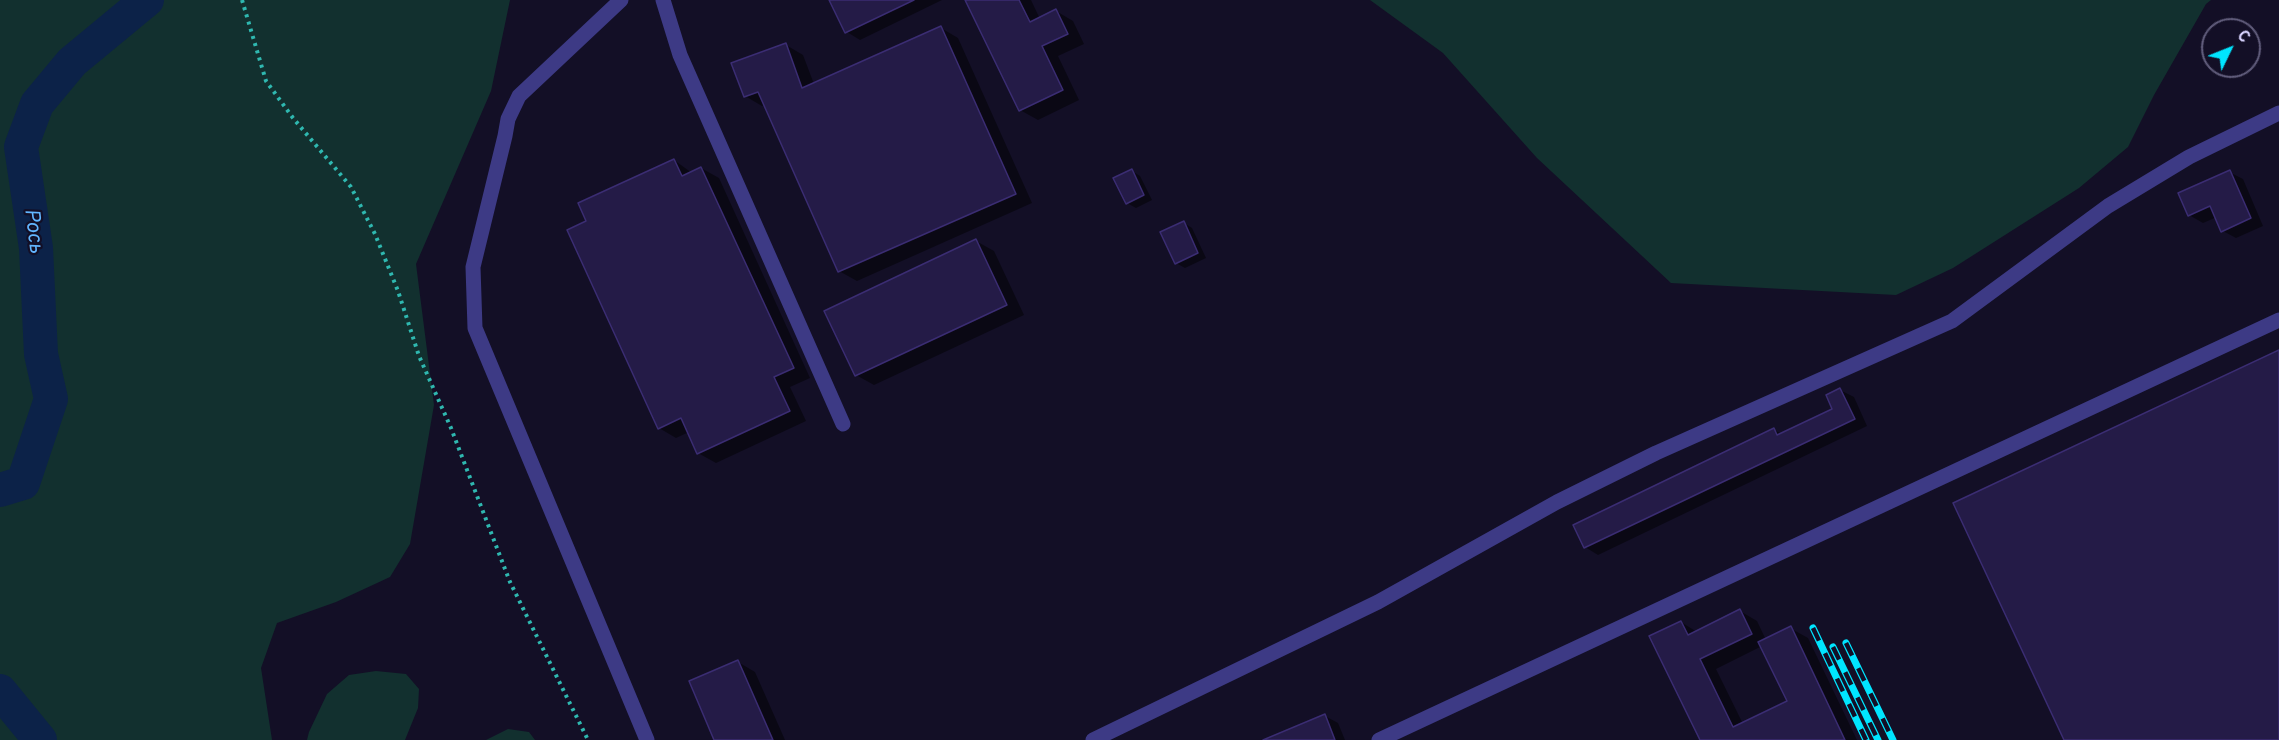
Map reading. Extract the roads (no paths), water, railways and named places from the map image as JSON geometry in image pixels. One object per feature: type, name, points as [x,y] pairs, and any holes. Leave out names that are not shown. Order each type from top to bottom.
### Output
[{"type":"lane","points":[[621,0],[519,96],[508,119],[472,267],[475,328],[647,740]]},
{"type":"lane","points":[[663,0],[680,55],[843,424]]},
{"type":"lane","points":[[1093,740],[1378,603],[1557,502],[1656,453],[1952,321],[2108,206],[2189,157],[2279,113]]},
{"type":"lane","points":[[1379,740],[2279,320]]},
{"type":"waterway","name":"Рось","points":[[0,490],[23,483],[51,399],[41,354],[36,248],[21,147],[37,104],[72,62],[147,0]]},
{"type":"waterway","name":"Рось","points":[[0,691],[40,740]]},
{"type":"railway","points":[[1813,628],[1866,740]]},
{"type":"railway","points":[[1846,643],[1893,740]]},
{"type":"railway","points":[[1833,647],[1878,740]]}]
